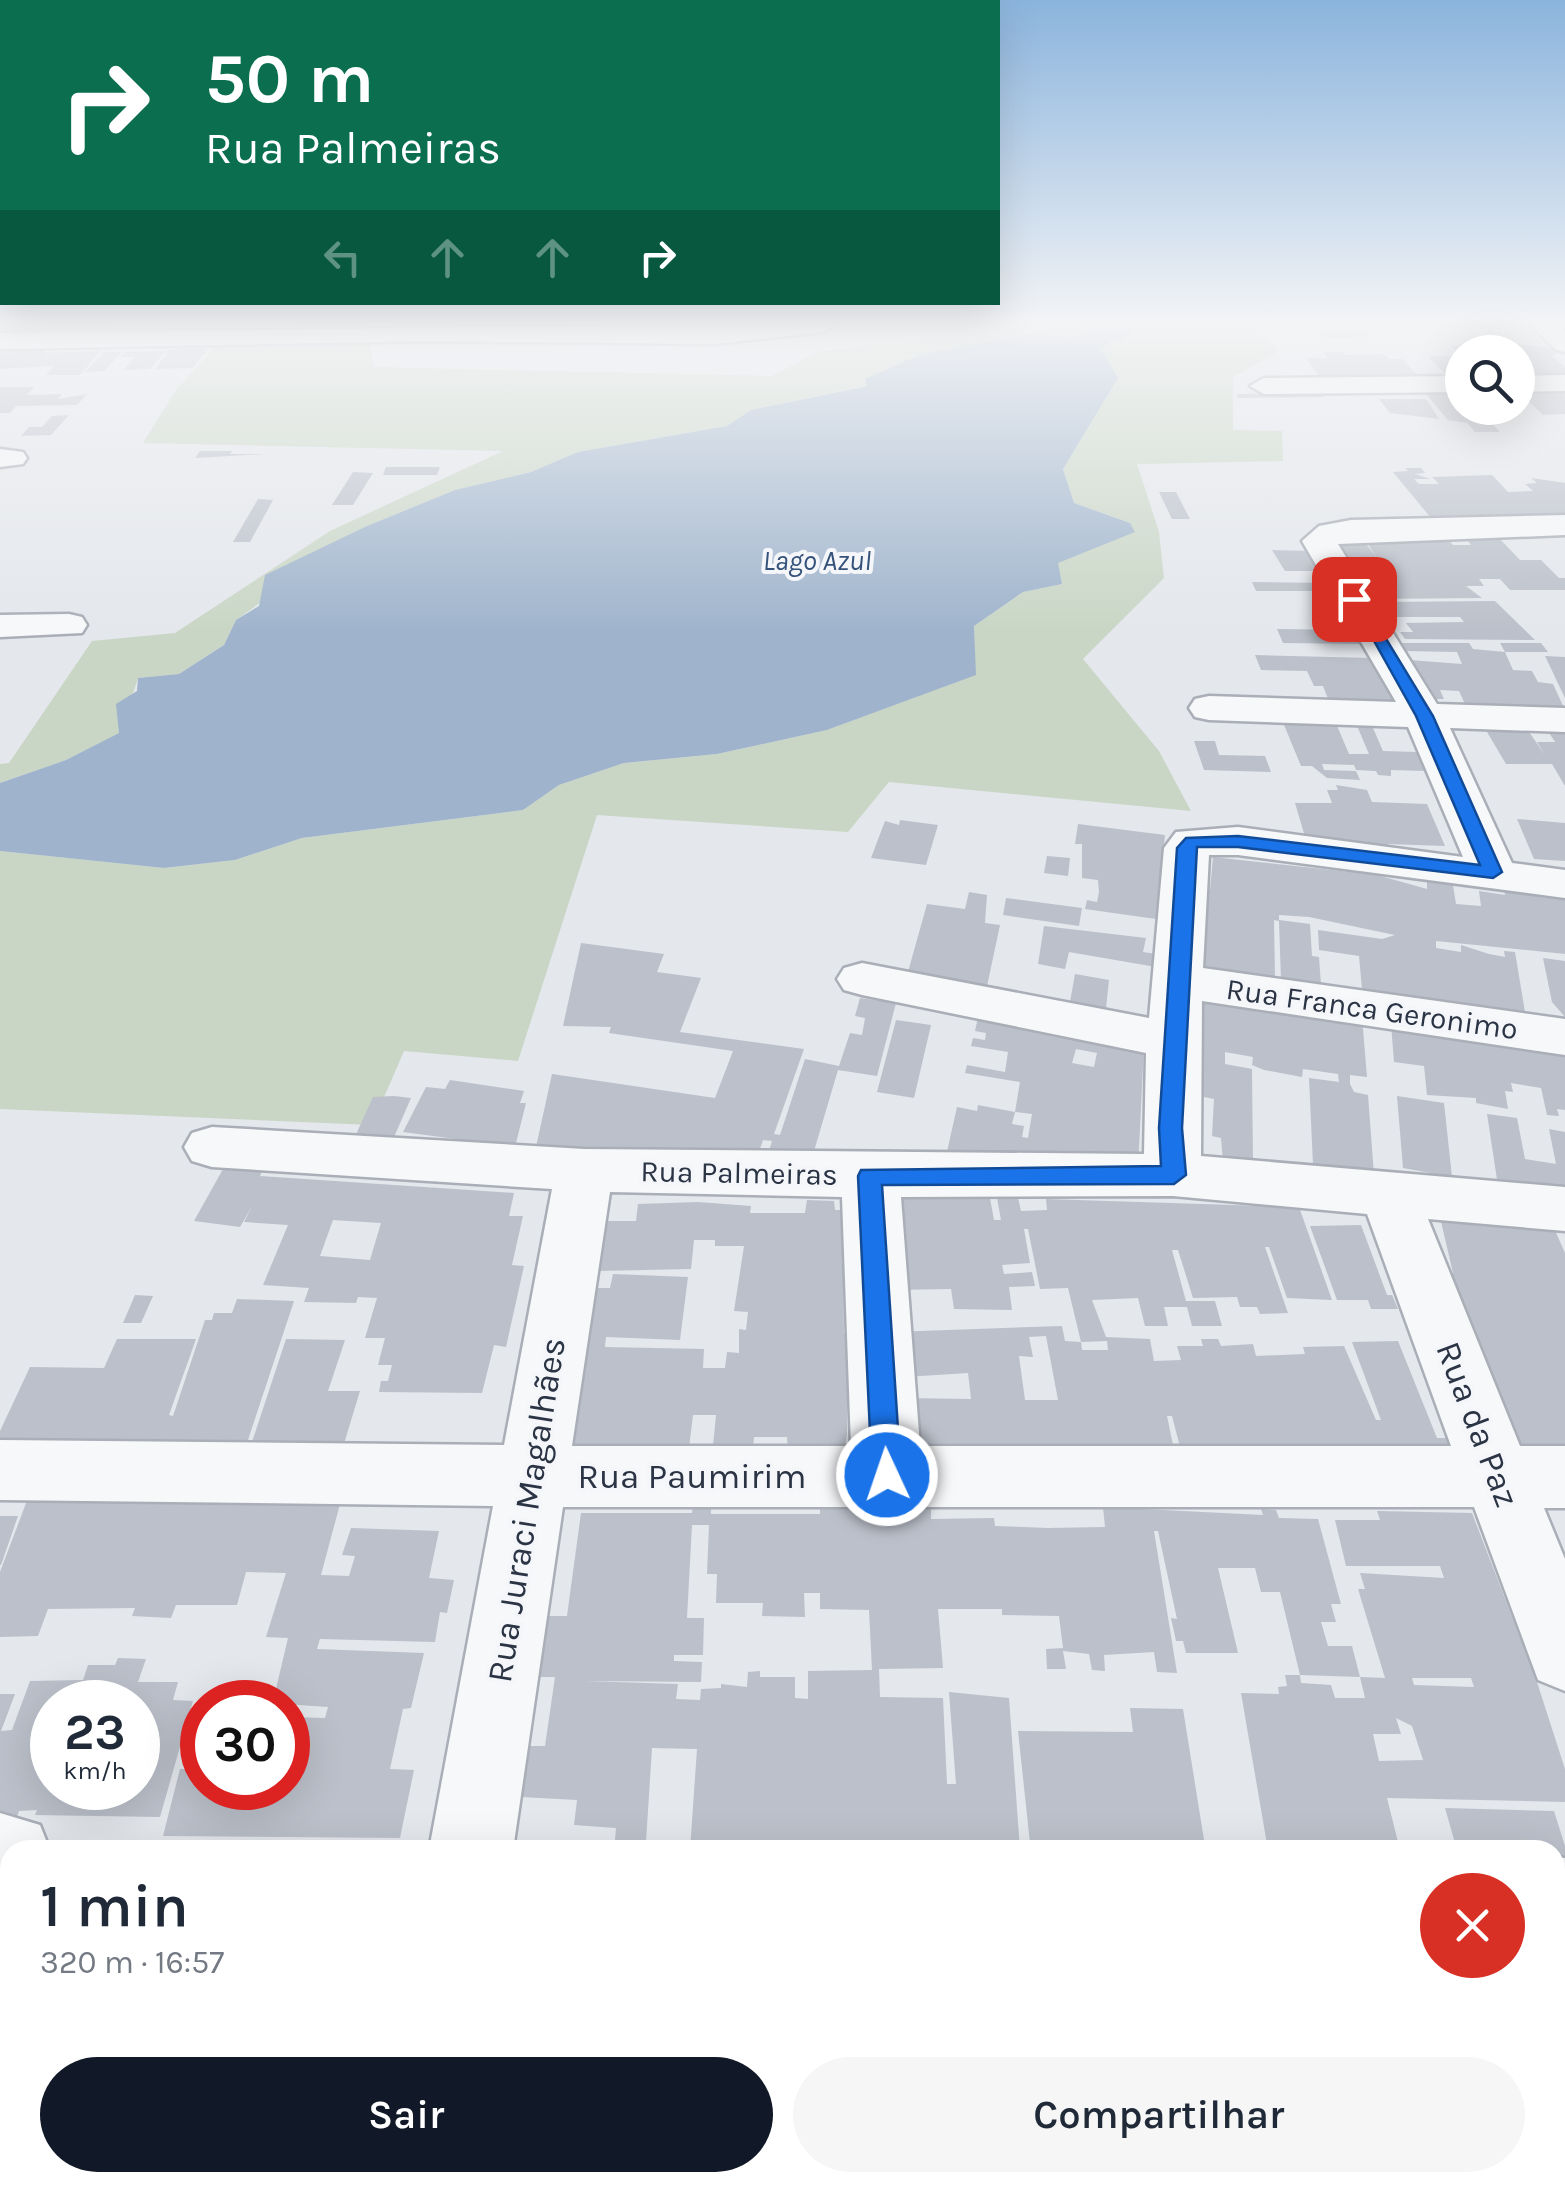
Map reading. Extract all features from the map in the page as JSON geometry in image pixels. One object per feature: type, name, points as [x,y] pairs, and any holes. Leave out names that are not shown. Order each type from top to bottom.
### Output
[{"type":"street","points":[[1493,872],[1424,716],[1320,541],[1332,533],[1351,530],[1565,525]]},
{"type":"street","points":[[0,626],[69,625]]},
{"type":"street","points":[[1209,708],[1565,720]]},
{"type":"street","points":[[1174,1175],[1170,1128],[1187,848],[1192,842],[1218,840],[1565,884]]},
{"type":"street","points":[[862,980],[1175,1042]]},
{"type":"street","name":"Rua Franca Geronimo","points":[[1178,982],[1565,1036]]},
{"type":"street","name":"Rua Palmeiras","points":[[212,1147],[584,1170],[870,1176],[1174,1175],[1565,1208]]},
{"type":"street","name":"Rua Juraci Magalhães","points":[[473,1840],[530,1476],[584,1170]]},
{"type":"street","points":[[870,1176],[887,1475]]},
{"type":"street","name":"Rua da Paz","points":[[1389,1194],[1532,1478],[1565,1654]]},
{"type":"street","name":"Rua Paumirim","points":[[0,1470],[530,1476],[1532,1478]]},
{"type":"green space","points":[[153,426],[725,426],[578,452],[531,472],[455,490],[367,526],[236,620],[224,645],[179,674],[138,678],[120,733],[66,760],[0,783],[0,764],[9,763],[92,641],[175,633],[330,531],[503,451],[143,443]]},
{"type":"green space","points":[[1089,426],[1233,426],[1233,430],[1282,431],[1283,461],[1137,464],[1159,532],[1164,578],[1083,659],[1159,751],[1191,811],[889,782],[848,832],[597,815],[518,1061],[404,1051],[372,1125],[0,1109],[0,851],[165,868],[235,860],[302,838],[523,810],[559,785],[624,763],[717,754],[827,730],[975,675],[974,626],[1023,592],[1062,584],[1057,563],[1130,523],[1074,503],[1063,469]]},
{"type":"water","name":"Lago Azul","points":[[725,426],[1089,426],[1063,469],[1074,503],[1130,523],[1135,532],[1058,563],[1062,584],[1023,592],[974,626],[976,675],[827,730],[717,754],[624,763],[559,785],[523,810],[302,838],[235,860],[164,868],[0,851],[0,783],[66,760],[119,733],[116,704],[137,691],[138,678],[179,674],[224,645],[236,620],[259,606],[265,575],[367,526],[455,490],[531,472],[578,452]]},
{"type":"building","points":[[59,426],[51,435],[21,436],[29,427]]},
{"type":"building","points":[[1470,426],[1495,426],[1500,432],[1475,432]]},
{"type":"building","points":[[200,451],[232,451],[230,454],[265,454],[195,458]]},
{"type":"building","points":[[386,467],[440,467],[437,475],[383,475]]},
{"type":"building","points":[[1405,468],[1421,468],[1425,473],[1415,474],[1431,479],[1414,479],[1419,484],[1439,484],[1432,477],[1492,475],[1508,492],[1533,491],[1525,484],[1537,483],[1531,478],[1565,483],[1565,515],[1431,518],[1393,472],[1408,471]]},
{"type":"building","points":[[353,472],[373,473],[353,505],[332,505]]},
{"type":"building","points":[[1159,492],[1176,492],[1190,519],[1172,519]]},
{"type":"building","points":[[258,499],[273,500],[250,542],[233,542]]},
{"type":"building","points":[[1361,534],[1445,536],[1453,545],[1471,545],[1465,537],[1498,537],[1520,560],[1541,560],[1559,578],[1565,578],[1565,590],[1510,590],[1500,579],[1479,579],[1484,586],[1466,586],[1482,598],[1374,599],[1333,536],[1359,536],[1376,556]]},
{"type":"building","points":[[1272,550],[1309,551],[1319,571],[1285,571]]},
{"type":"building","points":[[1252,582],[1327,583],[1332,591],[1256,591]]},
{"type":"building","points":[[1495,601],[1535,640],[1405,639],[1400,632],[1413,632],[1406,623],[1464,622],[1460,617],[1386,617],[1376,602]]},
{"type":"building","points":[[1277,629],[1355,630],[1363,644],[1283,643]]},
{"type":"building","points":[[1399,643],[1469,643],[1473,649],[1505,652],[1513,670],[1532,671],[1538,682],[1553,684],[1565,710],[1469,713],[1459,691],[1440,690],[1444,699],[1432,699],[1409,660],[1462,664],[1457,652],[1404,651]]},
{"type":"building","points":[[1500,643],[1541,643],[1548,652],[1505,652]]},
{"type":"building","points":[[1255,655],[1372,658],[1394,703],[1329,701],[1323,686],[1314,686],[1307,671],[1261,670]]},
{"type":"building","points":[[1545,656],[1565,657],[1565,698]]},
{"type":"building","points":[[1282,720],[1335,721],[1349,754],[1369,754],[1355,721],[1370,721],[1383,751],[1417,752],[1426,771],[1391,770],[1391,776],[1356,770],[1354,765],[1322,764],[1324,770],[1356,771],[1360,780],[1327,778],[1312,766],[1301,766]]},
{"type":"building","points":[[1546,728],[1565,728],[1565,786],[1552,764],[1506,764],[1487,732],[1529,732],[1545,755],[1537,742],[1555,742]]},
{"type":"building","points":[[1194,741],[1215,741],[1219,755],[1265,756],[1271,772],[1204,770]]},
{"type":"building","points":[[1336,785],[1367,790],[1372,802],[1427,804],[1445,846],[1388,844],[1389,847],[1306,840],[1295,803],[1332,803],[1327,790],[1338,790]]},
{"type":"building","points":[[1517,819],[1565,823],[1565,861],[1534,859]]},
{"type":"building","points":[[900,820],[938,825],[926,865],[871,858],[885,821],[899,825]]},
{"type":"building","points":[[1078,824],[1165,835],[1163,854],[1174,856],[1163,920],[1085,909],[1087,900],[1097,902],[1099,892],[1098,880],[1082,878],[1082,844],[1075,844]]},
{"type":"building","points":[[1047,856],[1070,858],[1068,876],[1044,873]]},
{"type":"building","points":[[1213,857],[1377,875],[1427,889],[1427,882],[1453,885],[1456,904],[1481,906],[1479,891],[1505,895],[1504,889],[1565,898],[1565,954],[1436,941],[1436,948],[1461,952],[1461,945],[1505,957],[1504,951],[1515,952],[1525,1012],[1362,989],[1359,956],[1319,950],[1318,930],[1382,939],[1395,935],[1309,917],[1279,915],[1279,920],[1310,924],[1312,956],[1319,957],[1321,985],[1281,980],[1279,921],[1274,920],[1275,978],[1205,968],[1206,919],[1200,918],[1205,889],[1210,890]]},
{"type":"building","points":[[969,892],[987,895],[985,923],[1000,925],[986,991],[906,979],[927,904],[965,909]]},
{"type":"building","points":[[1006,898],[1082,908],[1079,926],[1003,915]]},
{"type":"building","points":[[1044,926],[1146,938],[1143,952],[1157,954],[1156,967],[1069,952],[1065,969],[1038,964]]},
{"type":"building","points":[[581,943],[664,954],[657,972],[701,978],[680,1032],[804,1049],[774,1134],[780,1135],[805,1059],[839,1066],[850,1033],[862,1035],[865,1018],[855,1016],[860,998],[896,1003],[877,1076],[838,1070],[814,1151],[766,1161],[772,1141],[763,1140],[756,1160],[534,1156],[552,1074],[715,1098],[733,1051],[609,1033],[611,1027],[563,1026]]},
{"type":"building","points":[[1543,958],[1565,961],[1565,1017],[1552,1002]]},
{"type":"building","points":[[1075,974],[1109,980],[1106,1008],[1070,1002]]},
{"type":"building","points":[[1198,994],[1362,1017],[1367,1077],[1350,1075],[1350,1084],[1354,1092],[1368,1095],[1374,1175],[1313,1165],[1309,1078],[1339,1082],[1338,1074],[1303,1069],[1302,1077],[1264,1070],[1252,1065],[1253,1057],[1225,1052],[1225,1064],[1252,1069],[1253,1165],[1223,1162],[1221,1138],[1212,1136],[1214,1099],[1194,1095]]},
{"type":"building","points":[[979,1013],[1144,1045],[1138,1169],[944,1165],[957,1107],[977,1111],[978,1105],[1015,1112],[1020,1082],[965,1073],[967,1065],[1005,1072],[1008,1052],[971,1046],[973,1038],[985,1040],[986,1033],[975,1031]],"holes":[[[1076,1049],[1097,1053],[1094,1067],[1072,1063]],[[1015,1112],[1032,1114],[1028,1138],[1022,1137],[1024,1126],[1012,1124]]]},
{"type":"building","points":[[896,1020],[931,1025],[914,1098],[877,1092]]},
{"type":"building","points":[[1391,1024],[1565,1048],[1565,1110],[1557,1109],[1559,1116],[1547,1115],[1541,1088],[1511,1083],[1513,1092],[1505,1091],[1508,1109],[1476,1103],[1476,1098],[1427,1095],[1424,1066],[1394,1062]]},
{"type":"building","points":[[450,1080],[524,1091],[520,1103],[526,1103],[515,1147],[403,1132],[426,1087],[445,1089]]},
{"type":"building","points":[[1397,1096],[1444,1103],[1452,1177],[1403,1168]]},
{"type":"building","points":[[373,1097],[411,1098],[391,1144],[353,1141]]},
{"type":"building","points":[[1487,1114],[1517,1118],[1525,1159],[1556,1164],[1549,1129],[1565,1132],[1565,1196],[1498,1186]]},
{"type":"building","points":[[223,1169],[262,1171],[260,1176],[514,1193],[509,1216],[523,1216],[512,1265],[524,1266],[506,1347],[494,1345],[482,1393],[379,1392],[381,1381],[388,1381],[392,1365],[378,1365],[385,1338],[365,1338],[377,1298],[358,1297],[356,1303],[304,1302],[309,1288],[263,1285],[288,1225],[244,1222],[252,1206],[240,1227],[194,1221]],"holes":[[[333,1220],[381,1223],[370,1260],[320,1256]]]},
{"type":"building","points":[[990,1198],[994,1220],[1001,1220],[997,1198],[1018,1198],[1021,1211],[1047,1210],[1046,1199],[1299,1207],[1332,1300],[1287,1298],[1269,1247],[1265,1247],[1288,1313],[1260,1314],[1257,1307],[1240,1307],[1237,1297],[1193,1298],[1178,1250],[1172,1250],[1186,1301],[1215,1301],[1222,1326],[1192,1326],[1187,1307],[1164,1307],[1168,1326],[1145,1326],[1138,1298],[1092,1300],[1106,1337],[1150,1339],[1154,1361],[1181,1360],[1177,1346],[1203,1346],[1201,1339],[1218,1339],[1221,1346],[1253,1344],[1256,1356],[1305,1354],[1303,1347],[1344,1346],[1376,1420],[1381,1420],[1352,1342],[1398,1341],[1437,1438],[1446,1438],[1454,1462],[1340,1455],[1337,1444],[1284,1445],[1286,1450],[1180,1447],[1172,1416],[1167,1416],[1173,1445],[908,1450],[903,1398],[971,1399],[968,1373],[905,1377],[892,1332],[1062,1326],[1065,1341],[1081,1342],[1068,1288],[1040,1289],[1028,1229],[1024,1229],[1030,1263],[1002,1265],[1004,1274],[1032,1272],[1035,1286],[1009,1287],[1012,1310],[954,1309],[951,1289],[892,1290],[883,1199]],"holes":[[[1046,1336],[1058,1400],[1025,1400],[1019,1356],[1033,1357],[1029,1337]],[[1107,1341],[1108,1350],[1082,1350],[1081,1342]]]},
{"type":"building","points":[[807,1200],[834,1201],[835,1210],[842,1210],[844,1333],[848,1333],[847,1435],[843,1458],[788,1457],[787,1437],[754,1437],[752,1457],[712,1456],[716,1415],[693,1415],[688,1456],[567,1448],[590,1288],[610,1288],[613,1274],[688,1277],[680,1340],[606,1337],[605,1347],[704,1349],[703,1368],[725,1368],[727,1352],[739,1353],[739,1329],[746,1330],[748,1312],[734,1311],[744,1246],[715,1246],[715,1240],[694,1240],[691,1269],[597,1271],[605,1221],[636,1221],[638,1204],[698,1202],[751,1206],[750,1213],[805,1213]]},
{"type":"building","points":[[1439,1213],[1554,1228],[1565,1253],[1565,1465],[1518,1464],[1435,1272],[1453,1273]]},
{"type":"building","points":[[1361,1225],[1387,1295],[1392,1295],[1398,1309],[1371,1309],[1368,1300],[1337,1300],[1310,1226]]},
{"type":"building","points":[[135,1295],[153,1296],[141,1323],[123,1323]]},
{"type":"building","points":[[237,1299],[294,1301],[246,1446],[0,1442],[0,1431],[30,1367],[104,1368],[117,1339],[196,1339],[169,1415],[173,1416],[205,1320],[212,1320],[214,1313],[232,1313]]},
{"type":"building","points":[[286,1339],[345,1340],[328,1391],[360,1391],[343,1447],[251,1445]]},
{"type":"building","points":[[31,1490],[340,1504],[321,1575],[349,1576],[355,1556],[342,1555],[351,1528],[439,1531],[429,1578],[454,1580],[447,1613],[440,1612],[435,1642],[320,1639],[317,1649],[424,1653],[411,1708],[403,1709],[390,1769],[414,1770],[400,1838],[163,1836],[180,1769],[180,1810],[310,1810],[310,1718],[325,1718],[328,1707],[310,1706],[310,1680],[278,1680],[288,1638],[266,1637],[286,1573],[246,1572],[237,1605],[176,1605],[171,1618],[132,1616],[135,1608],[48,1609],[38,1636],[0,1637],[0,1572]]},
{"type":"building","points":[[693,1506],[711,1507],[711,1514],[820,1514],[820,1507],[931,1508],[931,1519],[994,1518],[995,1526],[1048,1528],[1105,1527],[1103,1507],[1263,1515],[1261,1509],[1276,1510],[1279,1518],[1318,1519],[1341,1604],[1331,1604],[1336,1622],[1321,1622],[1328,1646],[1352,1646],[1360,1677],[1300,1675],[1280,1592],[1261,1592],[1255,1568],[1218,1568],[1238,1653],[1186,1653],[1183,1641],[1176,1641],[1171,1618],[1177,1619],[1158,1531],[1154,1531],[1177,1673],[1157,1672],[1154,1652],[1104,1655],[1105,1671],[1092,1670],[1089,1654],[1063,1651],[1066,1669],[1047,1669],[1046,1649],[1063,1648],[1059,1616],[1002,1615],[1002,1609],[938,1609],[943,1668],[879,1669],[880,1697],[943,1698],[947,1784],[956,1784],[949,1692],[1009,1698],[1019,1840],[691,1840],[697,1749],[652,1748],[646,1840],[615,1840],[616,1828],[574,1825],[577,1800],[521,1797],[529,1746],[545,1746],[555,1677],[534,1677],[543,1616],[567,1616],[581,1513],[692,1513]],"holes":[[[692,1525],[709,1525],[707,1574],[717,1574],[716,1603],[763,1603],[762,1616],[805,1617],[804,1593],[820,1593],[820,1609],[869,1610],[872,1670],[808,1671],[808,1699],[795,1698],[795,1677],[760,1677],[760,1671],[748,1672],[747,1687],[721,1684],[721,1688],[701,1689],[700,1700],[676,1699],[678,1684],[584,1681],[701,1682],[702,1662],[674,1661],[674,1655],[703,1655],[704,1618],[687,1618]]]},
{"type":"building","points":[[1377,1511],[1472,1513],[1536,1679],[1565,1769],[1565,1802],[1387,1798],[1398,1840],[1266,1840],[1241,1693],[1279,1694],[1278,1687],[1287,1686],[1285,1675],[1300,1675],[1301,1683],[1331,1685],[1335,1698],[1365,1698],[1360,1677],[1385,1678],[1358,1589],[1365,1589],[1360,1573],[1444,1578],[1440,1566],[1346,1566],[1335,1520],[1380,1520]],"holes":[[[1412,1678],[1471,1678],[1474,1687],[1414,1685]],[[1396,1718],[1412,1726],[1423,1760],[1379,1761],[1373,1734],[1401,1734]]]},
{"type":"building","points":[[0,1516],[18,1516],[1,1565],[0,1565]]},
{"type":"building","points":[[118,1658],[146,1659],[139,1680],[83,1680],[88,1665],[115,1665]]},
{"type":"building","points":[[30,1681],[30,1810],[37,1810],[19,1811],[11,1834],[0,1834],[0,1694],[15,1694],[1,1731],[12,1730]]},
{"type":"building","points":[[160,1682],[178,1682],[173,1700],[180,1700],[180,1747],[160,1817],[35,1815],[37,1810],[160,1810]]},
{"type":"building","points":[[1130,1708],[1183,1709],[1204,1840],[1030,1840],[1018,1731],[1133,1732]]},
{"type":"building","points":[[1445,1808],[1554,1811],[1563,1840],[1454,1840]]},
{"type":"route","points":[[887,1475],[870,1176],[1174,1175],[1170,1128],[1176,1012],[1187,848],[1192,842],[1238,841],[1493,872],[1424,716],[1354,599]]}]
